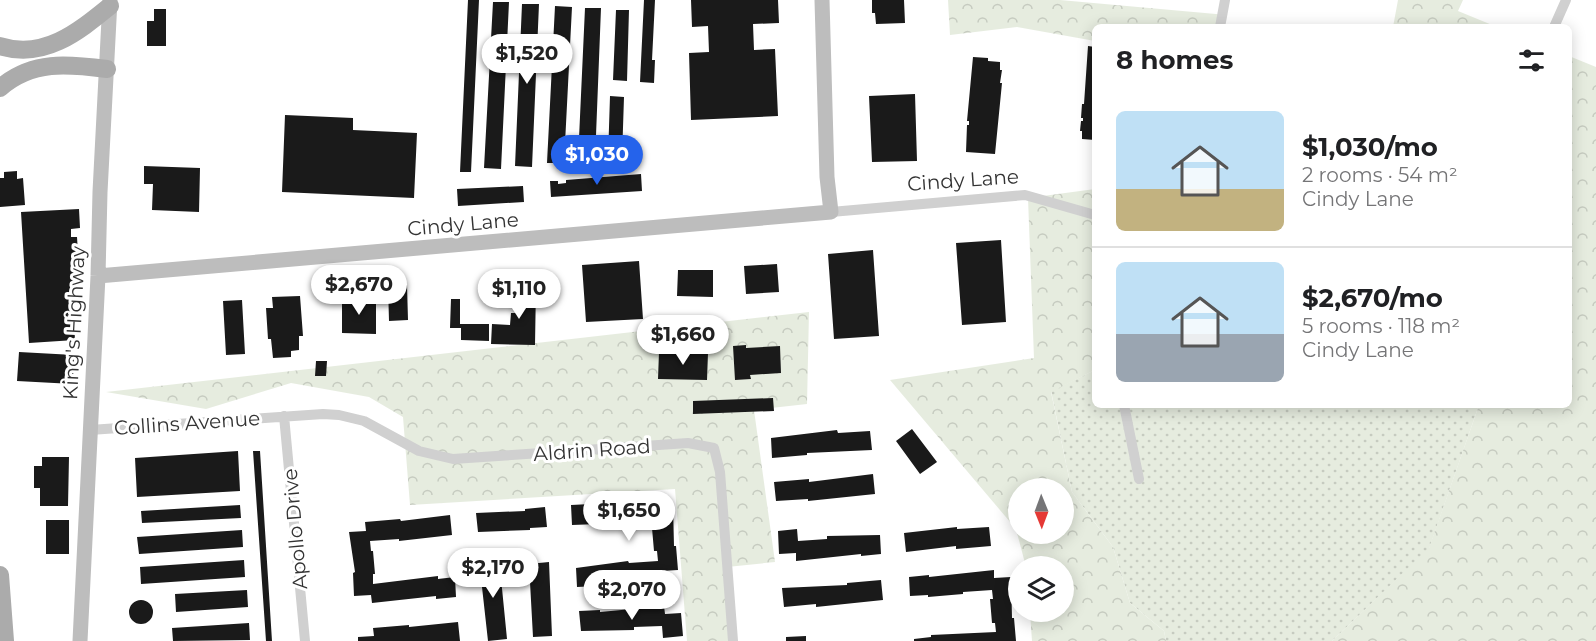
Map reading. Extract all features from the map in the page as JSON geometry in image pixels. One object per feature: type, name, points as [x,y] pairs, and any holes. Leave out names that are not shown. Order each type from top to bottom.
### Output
[{"type":"main road","points":[[0,46],[29,50],[56,44],[72,36],[110,3]]},
{"type":"main road","points":[[0,88],[22,74],[47,65],[74,64],[107,69]]},
{"type":"main road","points":[[0,575],[5,641]]},
{"type":"street","points":[[822,0],[831,212]]},
{"type":"street","points":[[1221,24],[1225,0]]},
{"type":"street","points":[[1555,24],[1566,0]]},
{"type":"street","name":"King's Highway","points":[[80,641],[110,3]]},
{"type":"street","name":"Cindy Lane","points":[[98,276],[1015,195],[1038,198],[1092,214]]},
{"type":"street","points":[[1125,408],[1139,479]]},
{"type":"street","name":"Aldrin Road","points":[[284,416],[323,414],[351,417],[375,426],[419,451],[453,459],[688,443],[714,448],[720,472],[732,641]]},
{"type":"street","name":"Collins Avenue","points":[[90,430],[284,416]]},
{"type":"street","name":"Apollo Drive","points":[[284,416],[305,641]]},
{"type":"green space","points":[[948,0],[1060,0],[1227,15],[1224,24],[1092,24],[1092,40],[1017,27],[950,35]]},
{"type":"green space","points":[[1398,0],[1463,0],[1458,11],[1490,24],[1394,24]]},
{"type":"green space","points":[[1572,57],[1596,67],[1596,641],[1332,641],[1429,548],[1478,408],[1572,408]]},
{"type":"green space","points":[[1092,189],[1092,372],[1051,392],[1069,478],[1008,478],[1008,520],[890,380],[1034,358],[1028,198]]},
{"type":"green space","points":[[809,312],[807,404],[754,410],[775,562],[727,567],[734,641],[687,641],[675,489],[410,505],[403,417],[369,397],[291,383],[206,409],[106,392]]},
{"type":"green space","points":[[1092,371],[1092,408],[1478,408],[1429,549],[1332,641],[1166,641],[1164,631],[1130,603],[1113,547],[1074,495],[1074,478],[1069,478],[1051,391]]},
{"type":"green space","points":[[1074,495],[1113,547],[1130,603],[1164,631],[1166,641],[1032,641],[1031,622],[1074,622],[1074,556],[1023,556],[1020,544],[1074,544]]},
{"type":"building","points":[[468,0],[479,0],[471,172],[460,172]]},
{"type":"building","points":[[644,0],[655,0],[652,60],[655,60],[654,83],[640,82]]},
{"type":"building","points":[[691,0],[778,0],[779,23],[753,24],[754,50],[775,49],[778,116],[691,120],[689,53],[709,52],[708,26],[692,27]]},
{"type":"building","points":[[872,0],[904,0],[905,23],[876,24],[875,13],[872,13]]},
{"type":"building","points":[[493,2],[509,2],[501,169],[484,168]]},
{"type":"building","points":[[522,4],[539,4],[532,167],[515,166]]},
{"type":"building","points":[[555,6],[572,7],[564,163],[547,163]]},
{"type":"building","points":[[585,8],[601,8],[595,161],[578,160]]},
{"type":"building","points":[[154,9],[166,9],[166,46],[147,46],[147,21],[154,21]]},
{"type":"building","points":[[616,10],[629,10],[627,81],[613,80]]},
{"type":"building","points":[[1088,46],[1092,47],[1092,140],[1082,139],[1082,131],[1080,131],[1081,121],[1083,121],[1081,118],[1082,104],[1084,104]]},
{"type":"building","points":[[973,57],[1000,62],[1000,70],[1002,70],[995,154],[966,152]]},
{"type":"building","points":[[915,94],[917,161],[872,162],[869,96]]},
{"type":"building","points":[[610,96],[624,97],[622,158],[608,158]]},
{"type":"building","points":[[285,115],[353,118],[353,130],[417,133],[414,198],[282,192]]},
{"type":"building","points":[[144,166],[200,168],[199,212],[152,210],[153,184],[144,184]]},
{"type":"building","points":[[17,171],[17,179],[23,178],[25,205],[0,207],[0,178],[4,178],[4,172]]},
{"type":"building","points":[[641,174],[642,191],[551,197],[550,181],[558,181],[558,184],[566,183],[566,180]]},
{"type":"building","points":[[523,186],[524,202],[458,206],[457,189]]},
{"type":"building","points":[[79,209],[80,228],[71,229],[71,237],[77,237],[80,286],[72,287],[75,340],[29,343],[21,212]]},
{"type":"building","points":[[1001,240],[1006,322],[962,325],[956,243]]},
{"type":"building","points":[[873,250],[879,336],[834,339],[828,254]]},
{"type":"building","points":[[639,261],[643,319],[586,322],[582,265]]},
{"type":"building","points":[[777,264],[779,292],[746,294],[744,266]]},
{"type":"building","points":[[678,270],[713,270],[713,297],[677,296]]},
{"type":"building","points":[[517,284],[536,285],[535,345],[491,344],[492,324],[510,325],[511,313],[516,313]]},
{"type":"building","points":[[407,285],[408,320],[389,321],[388,286]]},
{"type":"building","points":[[300,296],[303,336],[299,336],[299,350],[291,351],[291,357],[273,358],[271,339],[268,339],[266,308],[273,308],[272,297]]},
{"type":"building","points":[[342,298],[376,299],[376,334],[342,333]]},
{"type":"building","points":[[451,299],[460,299],[460,324],[489,324],[489,341],[461,340],[461,328],[450,328]]},
{"type":"building","points":[[242,300],[245,354],[226,355],[223,301]]},
{"type":"building","points":[[746,345],[746,348],[780,346],[781,373],[750,375],[751,379],[735,380],[733,346]]},
{"type":"building","points":[[19,352],[74,355],[73,384],[17,381]]},
{"type":"building","points":[[659,352],[708,353],[707,380],[658,379]]},
{"type":"building","points":[[316,361],[327,361],[326,376],[315,376]]},
{"type":"building","points":[[773,398],[774,411],[693,414],[693,401]]},
{"type":"building","points":[[912,429],[937,462],[920,474],[896,441]]},
{"type":"building","points":[[837,430],[838,433],[870,431],[872,450],[807,453],[807,455],[772,458],[771,438]]},
{"type":"building","points":[[238,451],[240,491],[137,497],[135,458]]},
{"type":"building","points":[[253,451],[260,451],[272,641],[266,641]]},
{"type":"building","points":[[42,457],[69,457],[68,506],[40,506],[40,488],[34,488],[34,466],[42,466]]},
{"type":"building","points":[[873,474],[875,494],[808,501],[808,499],[776,501],[774,482],[809,479],[809,482]]},
{"type":"building","points":[[655,498],[656,507],[673,505],[674,546],[676,546],[678,570],[662,571],[663,580],[577,587],[576,568],[628,561],[629,563],[658,561],[657,551],[654,551],[652,528],[655,527],[654,518],[625,521],[625,523],[572,525],[571,505],[591,504],[591,506]]},
{"type":"building","points":[[240,505],[241,518],[142,523],[141,511]]},
{"type":"building","points":[[545,507],[547,527],[478,532],[476,513],[525,511],[525,509]]},
{"type":"building","points":[[450,515],[452,535],[399,541],[399,539],[370,541],[375,574],[373,574],[373,584],[438,576],[438,579],[455,577],[456,597],[436,599],[436,596],[372,603],[371,595],[354,596],[353,573],[355,572],[349,532],[366,531],[365,522],[400,519],[401,521]]},
{"type":"building","points":[[46,520],[69,520],[69,554],[46,554]]},
{"type":"building","points":[[957,527],[957,529],[989,527],[991,546],[956,549],[956,546],[906,552],[904,533]]},
{"type":"building","points":[[797,529],[798,541],[827,539],[827,536],[880,535],[881,554],[796,561],[796,553],[779,554],[778,531]]},
{"type":"building","points":[[242,530],[243,547],[139,554],[137,537]]},
{"type":"building","points":[[499,558],[507,639],[488,641],[479,560]]},
{"type":"building","points":[[244,560],[245,577],[141,584],[140,567]]},
{"type":"building","points":[[549,562],[552,636],[533,637],[529,564]]},
{"type":"building","points":[[994,570],[994,578],[1008,577],[1008,622],[1014,622],[1016,641],[914,641],[914,639],[931,637],[931,635],[996,632],[995,623],[992,623],[990,599],[993,599],[992,590],[928,597],[928,595],[910,596],[909,577],[929,575],[929,577]]},
{"type":"building","points":[[881,580],[883,600],[816,607],[816,604],[784,607],[782,588],[847,585],[847,583]]},
{"type":"building","points":[[247,590],[248,607],[176,612],[175,594]]},
{"type":"building","points":[[141,600],[150,603],[153,612],[150,621],[141,624],[132,621],[129,612],[132,603]]},
{"type":"building","points":[[664,606],[665,614],[681,613],[683,636],[663,638],[662,626],[634,627],[634,630],[581,631],[579,611],[600,610],[600,612]]},
{"type":"building","points":[[458,622],[460,641],[358,641],[358,637],[374,636],[373,628]]},
{"type":"building","points":[[249,623],[250,640],[173,641],[172,628]]},
{"type":"building","points":[[806,636],[806,641],[786,641],[786,637]]}]
